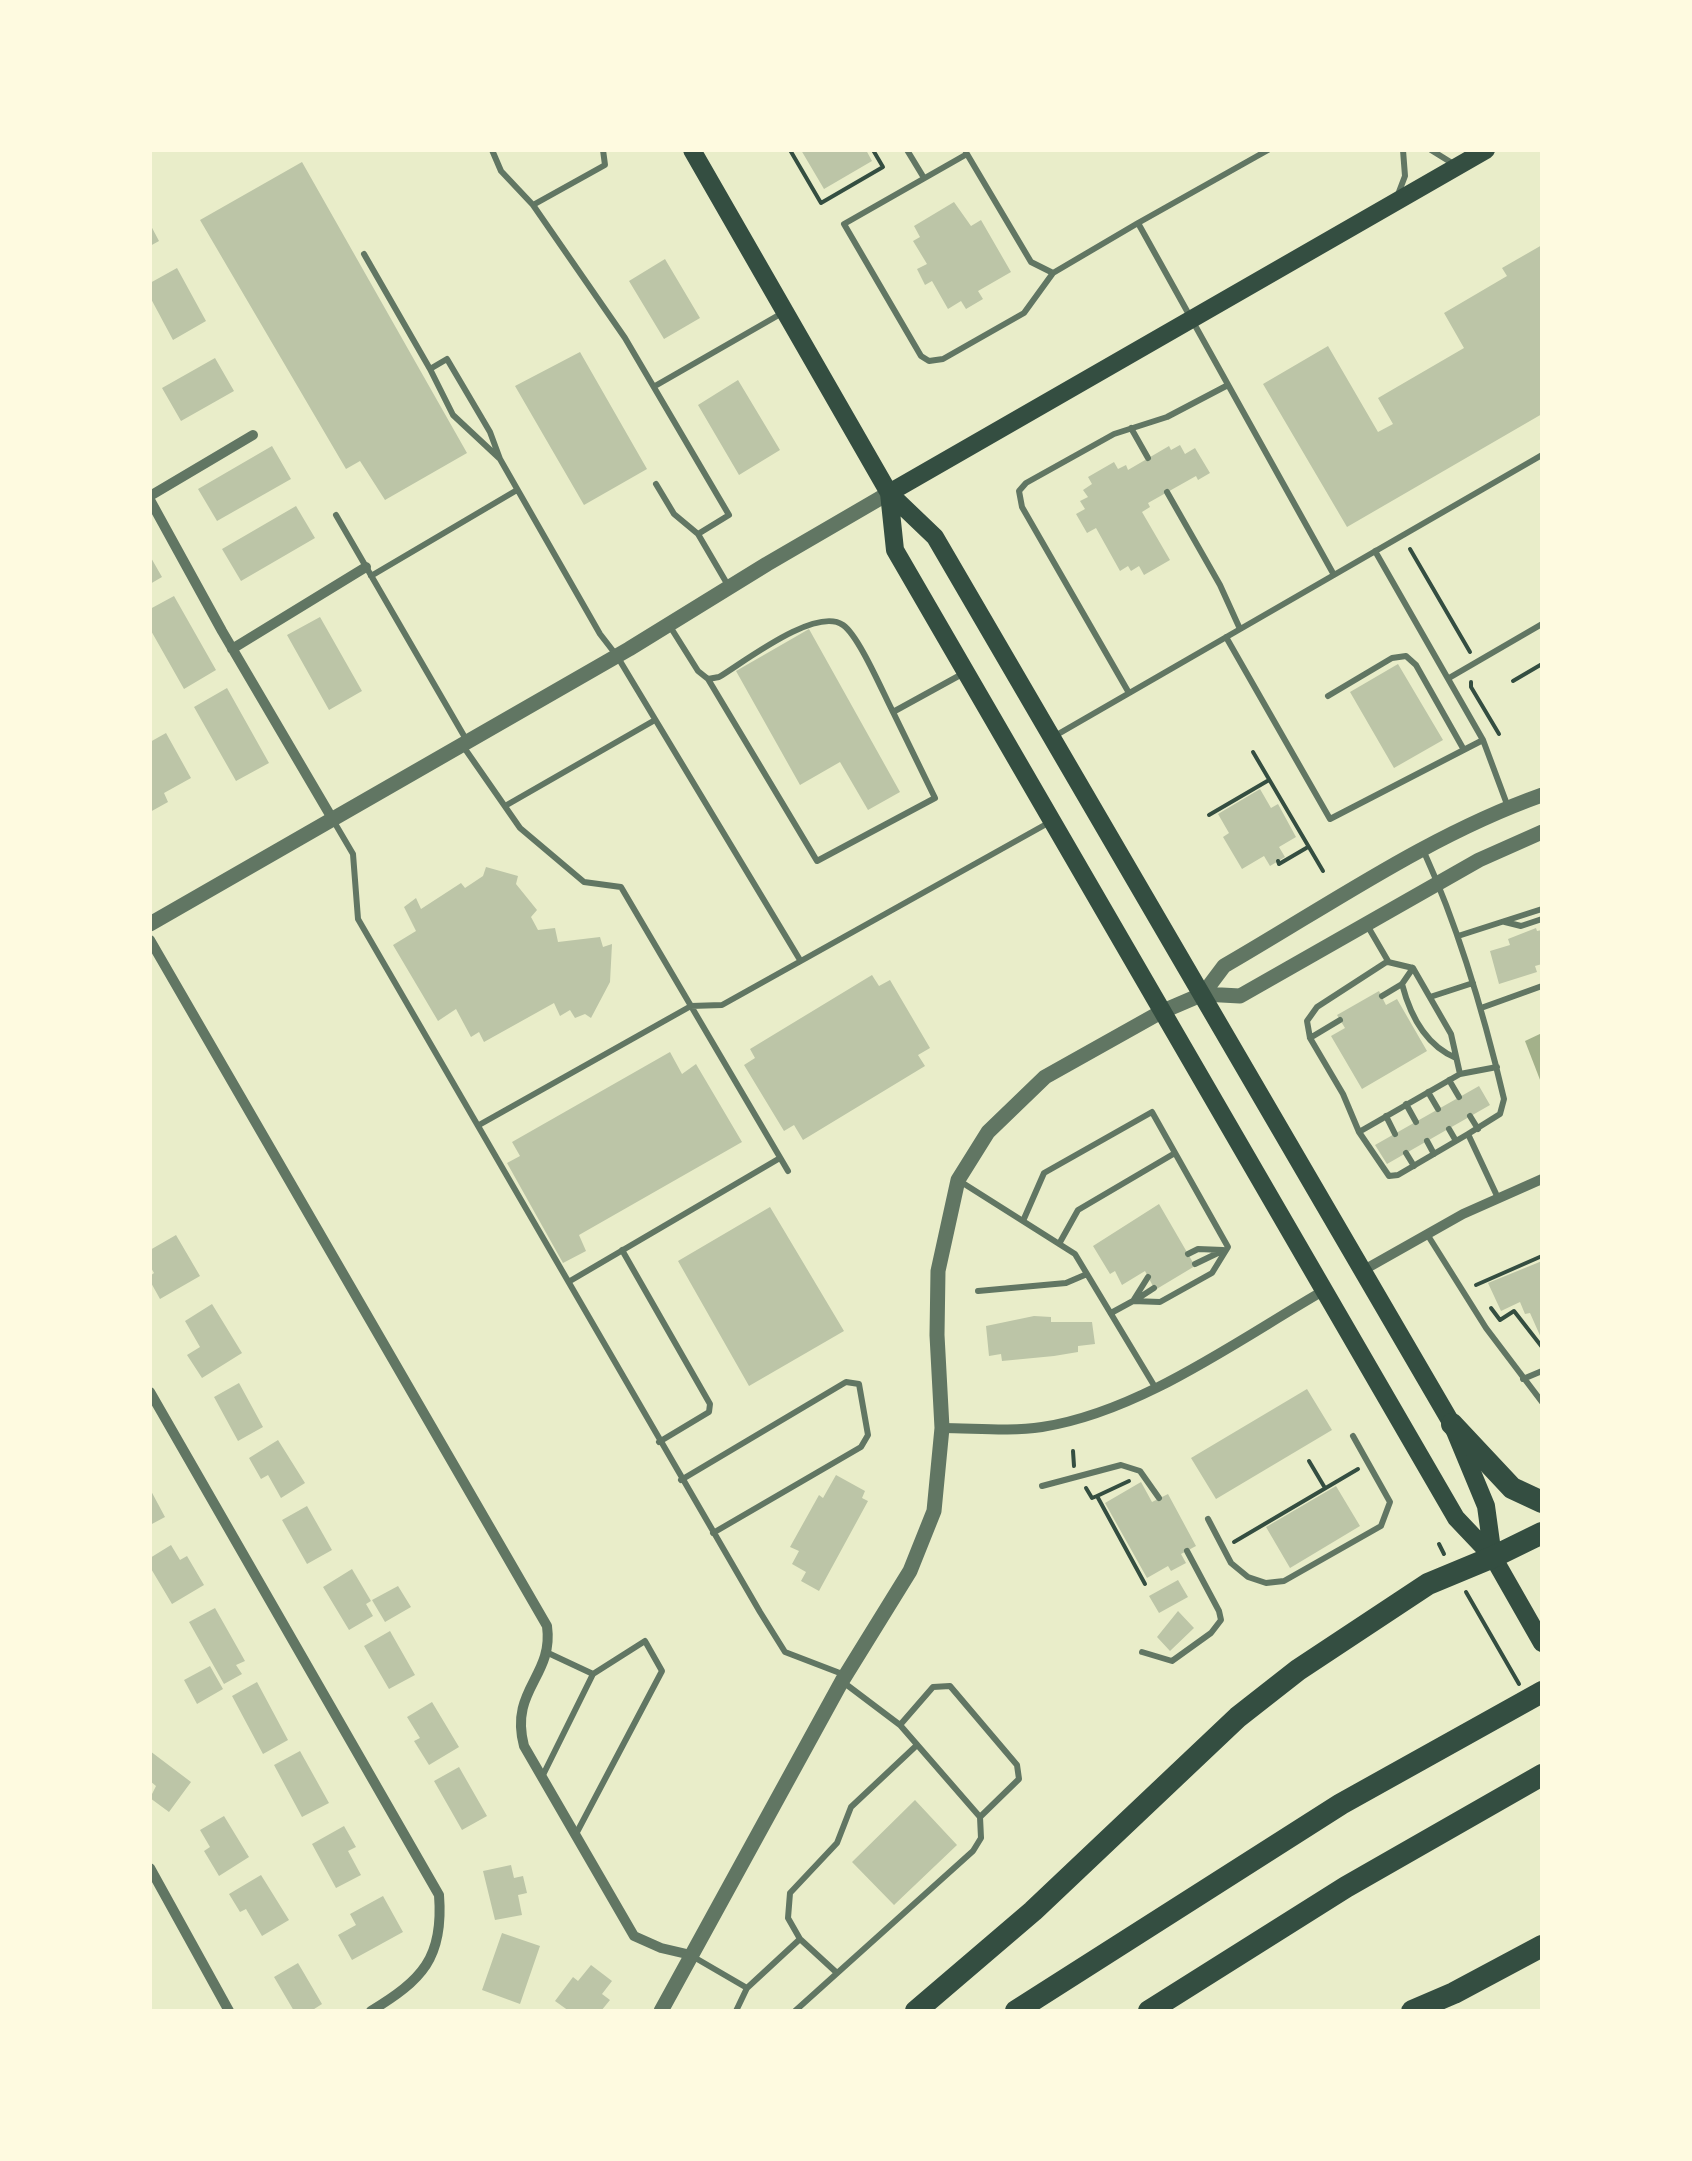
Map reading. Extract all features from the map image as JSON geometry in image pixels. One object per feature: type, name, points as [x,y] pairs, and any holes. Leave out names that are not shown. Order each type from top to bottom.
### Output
[{"type":"highway","points":[[1452,1424],[1512,1488],[1542,1502]]},
{"type":"highway","points":[[916,2011],[1033,1911],[1238,1717],[1283,1682],[1428,1584],[1542,1533]]},
{"type":"highway","points":[[1016,2011],[1341,1804],[1533,1691]]},
{"type":"highway","points":[[1149,2011],[1346,1887],[1542,1774]]},
{"type":"highway","points":[[1412,2011],[1454,1994],[1542,1946]]},
{"type":"main road","points":[[692,150],[889,494],[934,537],[1452,1424],[1486,1506],[1494,1557]]},
{"type":"main road","points":[[889,494],[1486,150]]},
{"type":"main road","points":[[889,494],[895,550],[1456,1518],[1494,1557],[1542,1643]]},
{"type":"street","points":[[253,435],[150,498],[232,649],[333,820]]},
{"type":"street","points":[[150,924],[669,626],[889,494]]},
{"type":"street","points":[[232,649],[368,571]]},
{"type":"street","points":[[1203,994],[1224,966],[1423,850],[1508,807],[1542,795]]},
{"type":"street","points":[[661,2011],[844,1679],[910,1571],[934,1511],[942,1428],[938,1270],[958,1180],[988,1132],[1045,1077],[1161,1012],[1203,994],[1240,996],[1502,848],[1542,832]]},
{"type":"street","points":[[150,940],[547,1626],[550,1644],[520,1709],[518,1725],[524,1746],[634,1936],[660,1948],[690,1955]]},
{"type":"street","points":[[1362,1271],[1426,1233],[1542,1179]]},
{"type":"street","points":[[942,1428],[1040,1427],[1095,1414],[1155,1387],[1323,1291]]},
{"type":"street","points":[[150,1392],[438,1895],[441,1923],[436,1950],[408,1989],[371,2011]]},
{"type":"street","points":[[150,1868],[229,2011]]},
{"type":"lane","points":[[492,150],[501,170],[533,205],[655,386],[729,516],[698,534]]},
{"type":"lane","points":[[533,205],[605,165],[603,150]]},
{"type":"lane","points":[[907,150],[924,178]]},
{"type":"lane","points":[[1053,273],[1031,262],[966,152],[844,224],[925,359],[944,360],[1024,313],[1053,273],[1268,150]]},
{"type":"lane","points":[[1396,201],[1404,176],[1404,150]]},
{"type":"lane","points":[[1431,150],[1457,166]]},
{"type":"lane","points":[[1138,223],[1334,576]]},
{"type":"lane","points":[[364,254],[453,415],[500,459]]},
{"type":"lane","points":[[655,386],[784,312]]},
{"type":"lane","points":[[430,369],[447,358],[600,634],[800,960]]},
{"type":"lane","points":[[1129,693],[1018,496],[1026,483],[1097,442],[1193,406],[1228,385]]},
{"type":"lane","points":[[1131,428],[1148,458]]},
{"type":"lane","points":[[1052,738],[1542,455]]},
{"type":"lane","points":[[656,484],[674,514],[698,534],[730,588]]},
{"type":"lane","points":[[368,571],[518,490]]},
{"type":"lane","points":[[1167,492],[1220,585],[1240,629]]},
{"type":"lane","points":[[336,515],[465,743],[520,828],[584,882],[622,887],[788,1171]]},
{"type":"lane","points":[[1375,551],[1483,740],[1508,807]]},
{"type":"lane","points":[[669,626],[698,671],[708,679],[816,861],[935,798],[858,643],[842,624],[828,620],[805,625],[719,677],[708,679]]},
{"type":"lane","points":[[1448,678],[1542,624]]},
{"type":"lane","points":[[1226,637],[1330,819],[1483,740]]},
{"type":"lane","points":[[1328,696],[1392,658],[1406,656],[1416,665],[1464,750]]},
{"type":"lane","points":[[894,712],[965,672]]},
{"type":"lane","points":[[505,806],[656,720]]},
{"type":"lane","points":[[333,820],[353,854],[358,919],[570,1281],[588,1320],[681,1480],[785,1652],[844,1679],[900,1725],[980,1818],[980,1838],[973,1852],[795,2011]]},
{"type":"lane","points":[[479,1125],[691,1006],[722,1005],[1051,821]]},
{"type":"lane","points":[[1423,850],[1458,936],[1481,1008],[1504,1099],[1502,1110],[1414,1166],[1388,1176],[1359,1132],[1343,1094],[1310,1038],[1307,1021],[1317,1007],[1388,962],[1414,968],[1451,1034],[1460,1074]]},
{"type":"lane","points":[[1458,936],[1542,909]]},
{"type":"lane","points":[[1502,922],[1521,926],[1542,919]]},
{"type":"lane","points":[[1367,924],[1388,962]]},
{"type":"lane","points":[[1382,996],[1402,984],[1414,968]]},
{"type":"lane","points":[[1430,997],[1473,983]]},
{"type":"lane","points":[[1402,984],[1408,1006],[1427,1038],[1457,1059]]},
{"type":"lane","points":[[1481,1008],[1542,986]]},
{"type":"lane","points":[[1310,1038],[1340,1020]]},
{"type":"lane","points":[[1359,1132],[1460,1074],[1496,1068]]},
{"type":"lane","points":[[1450,1080],[1459,1097]]},
{"type":"lane","points":[[1428,1092],[1438,1110]]},
{"type":"lane","points":[[1406,1104],[1416,1122]]},
{"type":"lane","points":[[1022,1220],[1044,1172],[1152,1112],[1225,1249]]},
{"type":"lane","points":[[1386,1116],[1396,1134]]},
{"type":"lane","points":[[1470,1116],[1478,1128]]},
{"type":"lane","points":[[1449,1129],[1456,1141]]},
{"type":"lane","points":[[1468,1134],[1498,1198]]},
{"type":"lane","points":[[1427,1141],[1434,1154]]},
{"type":"lane","points":[[1059,1244],[1078,1210],[1175,1153]]},
{"type":"lane","points":[[1406,1153],[1414,1166]]},
{"type":"lane","points":[[570,1281],[780,1158]]},
{"type":"lane","points":[[958,1180],[1075,1254],[1155,1387]]},
{"type":"lane","points":[[1426,1233],[1486,1328],[1542,1402]]},
{"type":"lane","points":[[1188,1254],[1198,1249],[1225,1249]]},
{"type":"lane","points":[[1194,1264],[1225,1249]]},
{"type":"lane","points":[[1132,1302],[1160,1302],[1195,1283],[1212,1273],[1225,1249]]},
{"type":"lane","points":[[622,1250],[710,1404],[709,1412],[659,1442]]},
{"type":"lane","points":[[978,1291],[1066,1283],[1087,1274]]},
{"type":"lane","points":[[1132,1302],[1148,1277]]},
{"type":"lane","points":[[1111,1313],[1154,1288]]},
{"type":"lane","points":[[1523,1379],[1542,1371]]},
{"type":"lane","points":[[681,1480],[846,1382],[860,1384],[868,1435],[861,1447],[713,1533]]},
{"type":"lane","points":[[1208,1520],[1231,1563],[1248,1577],[1266,1583],[1284,1580],[1357,1540],[1381,1526],[1390,1502],[1353,1436]]},
{"type":"lane","points":[[1042,1486],[1121,1465],[1140,1471],[1159,1498]]},
{"type":"lane","points":[[1142,1652],[1172,1660],[1212,1633],[1221,1620],[1188,1551]]},
{"type":"lane","points":[[542,1777],[593,1674],[645,1641],[662,1671],[576,1835]]},
{"type":"lane","points":[[546,1652],[593,1674]]},
{"type":"lane","points":[[900,1725],[933,1687],[950,1686],[1016,1765],[1019,1780],[980,1818]]},
{"type":"lane","points":[[837,1973],[800,1939],[788,1918],[790,1892],[836,1843],[851,1807],[916,1745]]},
{"type":"lane","points":[[736,2011],[747,1988],[800,1939]]},
{"type":"lane","points":[[690,1955],[747,1988]]},
{"type":"path","points":[[790,150],[822,202],[883,168],[873,150]]},
{"type":"path","points":[[1410,549],[1470,652]]},
{"type":"path","points":[[1514,680],[1542,664]]},
{"type":"path","points":[[1482,675],[1471,682],[1471,687],[1499,734]]},
{"type":"path","points":[[1253,752],[1323,871]]},
{"type":"path","points":[[1209,815],[1269,780]]},
{"type":"path","points":[[1278,862],[1308,847]]},
{"type":"path","points":[[1468,1273],[1476,1285],[1542,1256]]},
{"type":"path","points":[[1487,1301],[1500,1320],[1522,1307]]},
{"type":"path","points":[[1514,1311],[1542,1347]]},
{"type":"path","points":[[1073,1451],[1075,1468]]},
{"type":"path","points":[[1309,1461],[1325,1488]]},
{"type":"path","points":[[1234,1542],[1358,1469]]},
{"type":"path","points":[[1086,1487],[1092,1498],[1126,1484],[1128,1478],[1124,1474]]},
{"type":"path","points":[[1097,1496],[1145,1584]]},
{"type":"path","points":[[1469,1597],[1533,1691]]},
{"type":"shaded area","points":[[1542,1033],[1542,1085],[1525,1041]]},
{"type":"building","points":[[801,150],[866,150],[872,161],[824,189]]},
{"type":"building","points":[[302,162],[467,453],[385,500],[360,461],[346,469],[200,220]]},
{"type":"building","points":[[954,202],[971,226],[981,220],[1011,272],[978,291],[983,299],[966,309],[961,301],[948,309],[932,281],[925,285],[917,269],[927,264],[913,241],[920,237],[914,226]]},
{"type":"building","points":[[150,224],[159,241],[150,246]]},
{"type":"building","points":[[1542,245],[1542,414],[1347,527],[1263,384],[1328,346],[1378,432],[1393,424],[1378,398],[1464,348],[1444,313],[1507,276],[1502,268]]},
{"type":"building","points":[[665,259],[700,318],[664,339],[629,281]]},
{"type":"building","points":[[177,268],[206,321],[173,340],[150,297],[150,283]]},
{"type":"building","points":[[580,352],[647,469],[584,505],[515,386]]},
{"type":"building","points":[[215,358],[234,391],[181,421],[162,388]]},
{"type":"building","points":[[738,380],[780,450],[739,475],[698,405]]},
{"type":"building","points":[[1180,445],[1185,454],[1195,448],[1210,473],[1198,480],[1196,476],[1148,503],[1150,507],[1142,512],[1170,560],[1144,575],[1139,566],[1120,571],[1096,528],[1087,533],[1076,514],[1085,509],[1080,501],[1088,497],[1083,490],[1092,484],[1088,477],[1114,462],[1118,469],[1126,465],[1128,470],[1169,446],[1171,450]]},
{"type":"building","points":[[272,446],[291,479],[217,521],[198,489]]},
{"type":"building","points":[[296,506],[315,538],[241,581],[222,549]]},
{"type":"building","points":[[150,556],[162,577],[150,584]]},
{"type":"building","points":[[174,596],[216,670],[184,689],[150,629],[150,609]]},
{"type":"building","points":[[320,617],[362,691],[329,710],[287,635]]},
{"type":"building","points":[[809,629],[900,792],[868,810],[840,762],[800,785],[736,671]]},
{"type":"building","points":[[1398,664],[1443,740],[1394,768],[1350,692]]},
{"type":"building","points":[[227,688],[269,763],[236,781],[194,707]]},
{"type":"building","points":[[166,733],[191,778],[164,793],[168,802],[150,812],[150,742]]},
{"type":"building","points":[[1260,789],[1271,808],[1278,804],[1296,837],[1279,847],[1285,857],[1270,866],[1264,856],[1242,869],[1223,837],[1229,833],[1218,814]]},
{"type":"building","points":[[486,867],[518,876],[516,884],[537,910],[531,917],[538,930],[555,928],[558,942],[600,937],[603,947],[612,944],[610,982],[591,1018],[585,1014],[575,1018],[570,1010],[560,1016],[554,1003],[484,1042],[479,1032],[471,1037],[456,1009],[438,1021],[393,945],[416,931],[404,907],[416,898],[421,909],[461,883],[465,888],[483,876]]},
{"type":"building","points":[[1536,928],[1542,930],[1542,964],[1535,966],[1537,972],[1499,984],[1490,951],[1510,945],[1508,939]]},
{"type":"building","points":[[872,975],[879,986],[890,980],[930,1048],[918,1055],[925,1066],[803,1140],[794,1125],[784,1131],[744,1065],[755,1058],[750,1049]]},
{"type":"building","points":[[1379,991],[1386,1005],[1397,999],[1427,1051],[1362,1089],[1331,1036],[1345,1028],[1337,1015]]},
{"type":"building","points":[[670,1052],[682,1074],[696,1064],[742,1142],[579,1235],[586,1251],[563,1263],[507,1163],[520,1156],[512,1142]]},
{"type":"building","points":[[1479,1086],[1490,1105],[1387,1164],[1375,1145]]},
{"type":"building","points":[[1159,1204],[1195,1266],[1155,1290],[1145,1271],[1122,1285],[1115,1271],[1110,1274],[1093,1246]]},
{"type":"building","points":[[770,1207],[844,1331],[749,1386],[678,1261]]},
{"type":"building","points":[[176,1235],[200,1276],[160,1299],[150,1281],[154,1273],[150,1250]]},
{"type":"building","points":[[1542,1261],[1542,1340],[1530,1313],[1525,1314],[1520,1302],[1501,1311],[1488,1283]]},
{"type":"building","points":[[212,1304],[242,1353],[202,1378],[187,1355],[200,1347],[185,1321]]},
{"type":"building","points":[[1034,1316],[1051,1317],[1051,1322],[1092,1322],[1095,1344],[1054,1356],[1002,1361],[1001,1354],[989,1356],[986,1326]]},
{"type":"building","points":[[239,1383],[263,1427],[238,1441],[214,1397]]},
{"type":"building","points":[[1307,1389],[1332,1430],[1216,1499],[1191,1458]]},
{"type":"building","points":[[278,1440],[305,1483],[281,1498],[268,1475],[261,1479],[249,1458]]},
{"type":"building","points":[[836,1475],[865,1491],[862,1498],[868,1501],[819,1591],[801,1581],[806,1572],[792,1564],[799,1551],[790,1547],[819,1495],[823,1498]]},
{"type":"building","points":[[1141,1482],[1152,1502],[1168,1494],[1196,1546],[1181,1554],[1186,1563],[1171,1571],[1168,1566],[1147,1578],[1105,1503]]},
{"type":"building","points":[[1336,1486],[1360,1526],[1290,1568],[1266,1527]]},
{"type":"building","points":[[150,1489],[165,1517],[150,1525]]},
{"type":"building","points":[[307,1506],[332,1550],[307,1564],[282,1520]]},
{"type":"building","points":[[171,1545],[180,1560],[187,1556],[204,1585],[172,1604],[150,1567],[150,1558]]},
{"type":"building","points":[[352,1569],[371,1601],[366,1604],[373,1616],[349,1630],[323,1587]]},
{"type":"building","points":[[1178,1580],[1188,1597],[1159,1613],[1149,1596]]},
{"type":"building","points":[[398,1586],[411,1607],[385,1622],[372,1600]]},
{"type":"building","points":[[215,1608],[245,1661],[236,1665],[242,1674],[224,1684],[189,1622]]},
{"type":"building","points":[[1178,1611],[1194,1628],[1170,1651],[1157,1637]]},
{"type":"building","points":[[390,1631],[415,1675],[389,1689],[364,1646]]},
{"type":"building","points":[[210,1666],[223,1689],[197,1704],[184,1680]]},
{"type":"building","points":[[257,1682],[288,1740],[263,1754],[232,1696]]},
{"type":"building","points":[[432,1702],[459,1747],[429,1765],[414,1741],[420,1738],[407,1717]]},
{"type":"building","points":[[150,1751],[191,1782],[169,1812],[150,1798],[156,1786],[150,1781]]},
{"type":"building","points":[[300,1751],[329,1803],[302,1817],[274,1765]]},
{"type":"building","points":[[459,1767],[487,1816],[462,1830],[434,1781]]},
{"type":"building","points":[[915,1800],[957,1845],[894,1905],[852,1862]]},
{"type":"building","points":[[224,1816],[249,1857],[219,1876],[204,1851],[210,1847],[200,1830]]},
{"type":"building","points":[[344,1826],[356,1847],[348,1851],[361,1875],[336,1888],[312,1844]]},
{"type":"building","points":[[511,1865],[514,1878],[523,1876],[527,1893],[518,1895],[522,1915],[495,1920],[483,1871]]},
{"type":"building","points":[[261,1875],[289,1920],[262,1936],[246,1909],[240,1912],[229,1894]]},
{"type":"building","points":[[383,1896],[403,1932],[352,1960],[338,1935],[356,1925],[350,1914]]},
{"type":"building","points":[[502,1933],[540,1946],[520,2004],[482,1990]]},
{"type":"building","points":[[298,1963],[322,2004],[311,2011],[294,2011],[274,1977]]},
{"type":"building","points":[[591,1965],[612,1981],[602,1994],[610,2000],[601,2011],[569,2011],[555,2001],[573,1977],[578,1981]]}]
